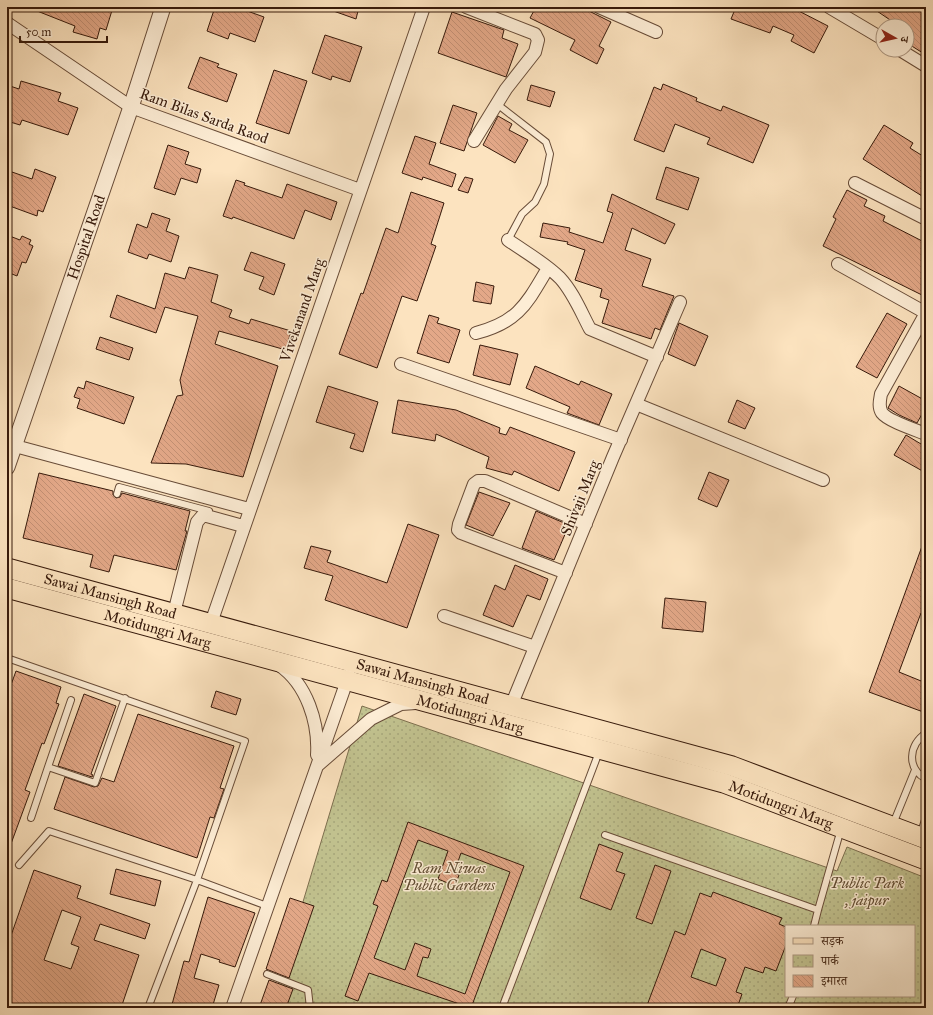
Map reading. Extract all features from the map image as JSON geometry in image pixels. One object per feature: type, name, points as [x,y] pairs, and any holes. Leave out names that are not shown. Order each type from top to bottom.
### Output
[{"type":"main road","name":"Sawai Mansingh Road","points":[[7,568],[732,766],[923,837]]},
{"type":"main road","name":"Motidungri Marg","points":[[7,588],[600,750],[724,782],[926,860]]},
{"type":"street","name":"Hospital Road","points":[[7,467],[131,107],[163,7]]},
{"type":"street","name":"Vivekanand Marg","points":[[211,623],[249,509],[424,7]]},
{"type":"street","points":[[466,7],[535,34],[538,40],[535,52],[497,104],[474,141]]},
{"type":"street","points":[[599,7],[656,32]]},
{"type":"street","points":[[829,7],[875,34]]},
{"type":"street","name":"Ram Bilas Sarda Raod","points":[[7,23],[131,107],[360,190]]},
{"type":"street","points":[[913,58],[926,66]]},
{"type":"street","points":[[854,183],[926,219]]},
{"type":"street","points":[[508,240],[561,279],[590,329],[656,357]]},
{"type":"street","points":[[838,264],[926,313],[881,394],[879,405],[882,413],[891,419],[926,434]]},
{"type":"street","points":[[476,333],[491,329],[510,319],[523,309],[548,268]]},
{"type":"street","name":"Shivaji Marg","points":[[511,706],[636,404],[680,302]]},
{"type":"street","points":[[401,364],[621,440]]},
{"type":"street","points":[[636,404],[823,480]]},
{"type":"street","points":[[15,446],[249,509]]},
{"type":"street","points":[[566,573],[461,533],[458,530],[459,524],[474,484],[478,481],[485,481],[586,524]]},
{"type":"street","points":[[174,613],[196,522],[203,515],[244,524]]},
{"type":"street","points":[[444,616],[536,647]]},
{"type":"street","points":[[273,661],[288,672],[297,682],[314,715],[318,741],[317,766]]},
{"type":"street","points":[[232,1008],[353,662]]},
{"type":"street","points":[[317,766],[371,719],[401,704],[427,702]]},
{"type":"lane","points":[[497,104],[546,142],[550,154],[544,184],[535,202],[522,214],[508,240]]},
{"type":"lane","points":[[117,494],[119,487],[244,524]]},
{"type":"lane","points":[[7,658],[245,741],[197,880],[148,1008]]},
{"type":"lane","points":[[48,767],[95,783],[124,698]]},
{"type":"lane","points":[[31,818],[71,700]]},
{"type":"lane","points":[[926,733],[917,741],[912,753],[912,762],[916,770],[926,779]]},
{"type":"lane","points":[[502,1008],[600,750]]},
{"type":"lane","points":[[892,826],[916,770]]},
{"type":"lane","points":[[923,837],[926,817]]},
{"type":"lane","points":[[814,925],[842,828]]},
{"type":"lane","points":[[19,865],[49,830],[197,880],[267,906]]},
{"type":"lane","points":[[605,835],[818,910]]},
{"type":"lane","points":[[267,974],[308,990],[310,1008]]},
{"type":"lane","points":[[788,1008],[793,997]]},
{"type":"green space","name":"Ram Niwas Public Gardens","points":[[362,706],[837,871],[847,847],[926,878],[926,1008],[271,1008]]},
{"type":"building","points":[[27,7],[113,7],[106,30],[100,28],[97,39],[73,32],[75,26]]},
{"type":"building","points":[[215,7],[236,7],[264,17],[255,42],[230,33],[228,39],[207,31]]},
{"type":"building","points":[[325,7],[359,7],[356,19]]},
{"type":"building","points":[[536,7],[581,7],[611,22],[599,46],[604,49],[597,64],[570,50],[575,40],[530,18]]},
{"type":"building","points":[[736,7],[791,7],[828,26],[814,53],[791,41],[794,35],[773,26],[770,33],[731,19]]},
{"type":"building","points":[[871,7],[926,7],[926,55],[915,48],[915,18],[887,18]]},
{"type":"building","points":[[452,12],[504,30],[502,38],[518,44],[506,77],[438,53]]},
{"type":"building","points":[[325,35],[362,47],[350,82],[332,76],[331,80],[312,73]]},
{"type":"building","points":[[200,57],[219,64],[217,67],[237,74],[227,102],[188,88]]},
{"type":"building","points":[[274,70],[307,81],[289,134],[256,123]]},
{"type":"building","points":[[21,81],[61,93],[58,101],[78,108],[68,135],[22,120],[20,125],[7,121],[7,85],[19,89]]},
{"type":"building","points":[[663,84],[697,98],[696,101],[721,111],[723,106],[769,125],[753,163],[707,144],[710,138],[675,124],[664,152],[634,140],[654,87],[661,90]]},
{"type":"building","points":[[531,85],[555,92],[550,107],[527,100]]},
{"type":"building","points":[[453,105],[477,113],[464,151],[440,143]]},
{"type":"building","points":[[498,116],[512,124],[509,130],[528,140],[515,163],[483,145]]},
{"type":"building","points":[[884,125],[913,143],[910,148],[926,158],[926,189],[922,196],[863,159]]},
{"type":"building","points":[[415,136],[436,143],[429,164],[456,174],[452,187],[423,177],[422,180],[402,173]]},
{"type":"building","points":[[168,145],[189,152],[185,164],[201,169],[197,183],[181,178],[175,195],[154,188]]},
{"type":"building","points":[[666,167],[699,178],[688,210],[656,199]]},
{"type":"building","points":[[35,169],[56,177],[43,212],[38,210],[37,216],[7,205],[7,186],[12,172],[32,179]]},
{"type":"building","points":[[465,177],[473,179],[468,193],[458,190]]},
{"type":"building","points":[[236,180],[245,183],[244,185],[282,198],[287,184],[337,202],[331,220],[305,210],[294,239],[233,217],[232,219],[223,216]]},
{"type":"building","points":[[847,190],[867,200],[864,206],[885,216],[883,221],[926,243],[926,297],[823,246],[836,219],[833,217]]},
{"type":"building","points":[[411,192],[444,203],[431,244],[436,246],[417,301],[402,296],[377,368],[339,354],[361,293],[363,294],[386,228],[398,233]]},
{"type":"building","points":[[612,194],[675,224],[665,244],[632,228],[625,250],[651,259],[642,286],[674,296],[660,330],[655,328],[651,339],[602,323],[609,300],[600,297],[602,289],[575,280],[585,250],[567,244],[568,242],[540,237],[543,223],[570,228],[569,232],[603,243],[613,213],[607,211]]},
{"type":"building","points":[[152,213],[170,219],[166,231],[179,236],[171,262],[149,254],[147,259],[128,252],[137,224],[147,228]]},
{"type":"building","points":[[7,235],[20,240],[22,236],[31,240],[29,244],[33,246],[26,263],[22,262],[17,276],[7,272]]},
{"type":"building","points":[[251,252],[285,264],[274,295],[259,289],[264,277],[244,270]]},
{"type":"building","points":[[189,267],[218,275],[211,302],[232,310],[229,317],[249,324],[251,319],[291,331],[286,350],[219,331],[215,344],[278,366],[243,477],[186,464],[151,463],[177,396],[183,395],[180,380],[198,316],[165,307],[156,333],[110,317],[117,295],[155,309],[165,273],[185,279]]},
{"type":"building","points":[[476,282],[494,286],[491,304],[473,301]]},
{"type":"building","points":[[887,313],[907,324],[877,378],[856,367]]},
{"type":"building","points":[[429,315],[439,318],[437,323],[460,330],[449,363],[417,353]]},
{"type":"building","points":[[679,323],[708,336],[695,366],[668,354]]},
{"type":"building","points":[[100,337],[133,348],[129,360],[96,349]]},
{"type":"building","points":[[480,345],[518,354],[510,385],[473,375]]},
{"type":"building","points":[[535,366],[579,385],[581,381],[612,394],[599,425],[567,413],[570,407],[526,388]]},
{"type":"building","points":[[86,381],[134,397],[124,424],[77,408],[80,399],[74,397],[78,387],[84,389]]},
{"type":"building","points":[[328,386],[378,402],[363,452],[350,448],[355,434],[316,422]]},
{"type":"building","points":[[899,386],[926,401],[926,407],[917,423],[888,408]]},
{"type":"building","points":[[398,400],[456,410],[500,428],[499,433],[506,435],[510,427],[575,452],[559,491],[514,471],[512,475],[486,468],[489,457],[436,434],[435,441],[392,433]]},
{"type":"building","points":[[737,400],[755,408],[745,429],[728,422]]},
{"type":"building","points":[[906,435],[926,447],[926,473],[894,455]]},
{"type":"building","points":[[709,472],[729,480],[717,507],[698,499]]},
{"type":"building","points":[[39,473],[113,491],[113,495],[116,498],[120,497],[122,493],[190,511],[185,531],[187,531],[176,570],[114,555],[109,572],[90,567],[93,555],[23,538]]},
{"type":"building","points":[[479,492],[510,503],[493,536],[466,525]]},
{"type":"building","points":[[536,511],[569,525],[554,560],[522,548]]},
{"type":"building","points":[[408,524],[439,535],[407,628],[325,600],[333,576],[304,568],[311,546],[331,551],[327,562],[387,583]]},
{"type":"building","points":[[925,538],[926,615],[921,613],[899,672],[926,683],[926,713],[869,692]]},
{"type":"building","points":[[515,565],[548,579],[540,600],[527,595],[513,627],[483,615],[495,585],[505,590]]},
{"type":"building","points":[[665,598],[706,602],[703,632],[662,628]]},
{"type":"building","points":[[16,671],[61,687],[56,703],[59,704],[44,744],[42,743],[25,790],[30,792],[8,852],[7,696]]},
{"type":"building","points":[[216,691],[241,699],[236,715],[211,707]]},
{"type":"building","points":[[84,694],[116,706],[91,774],[93,775],[92,777],[58,766]]},
{"type":"building","points":[[138,714],[234,746],[220,788],[224,789],[214,818],[210,817],[197,858],[54,809],[65,777],[94,787],[98,786],[102,778],[114,782]]},
{"type":"building","points":[[408,822],[524,866],[471,1008],[369,973],[358,1001],[345,996],[378,906],[373,904],[382,880],[387,882]],"holes":[[[418,840],[448,851],[438,879],[455,886],[459,875],[454,873],[461,853],[510,872],[465,994],[417,976],[423,957],[428,958],[431,949],[415,943],[405,970],[374,958]]]},
{"type":"building","points":[[599,844],[623,853],[616,871],[625,874],[611,910],[580,898]]},
{"type":"building","points":[[655,865],[671,871],[652,924],[636,918]]},
{"type":"building","points":[[116,869],[161,881],[155,906],[110,894]]},
{"type":"building","points":[[34,870],[81,886],[77,898],[150,924],[145,939],[100,924],[94,940],[139,955],[121,1008],[7,1008],[7,947]],"holes":[[[62,910],[81,917],[71,944],[79,947],[71,969],[44,960]]]},
{"type":"building","points":[[713,892],[782,918],[779,924],[785,927],[785,948],[776,971],[765,967],[763,973],[745,967],[736,992],[742,994],[737,1008],[646,1008],[675,931],[685,935],[700,893],[711,897]],"holes":[[[701,949],[726,959],[716,986],[691,977]]]},
{"type":"building","points":[[208,897],[255,913],[235,967],[201,954],[194,978],[219,985],[212,1008],[171,1008],[184,961],[189,962]]},
{"type":"building","points":[[290,898],[314,906],[289,978],[266,969]]},
{"type":"building","points":[[269,980],[293,989],[286,1008],[259,1008]]},
{"type":"park label","name":"Public Park , jaipur","points":[[867,892]]}]
